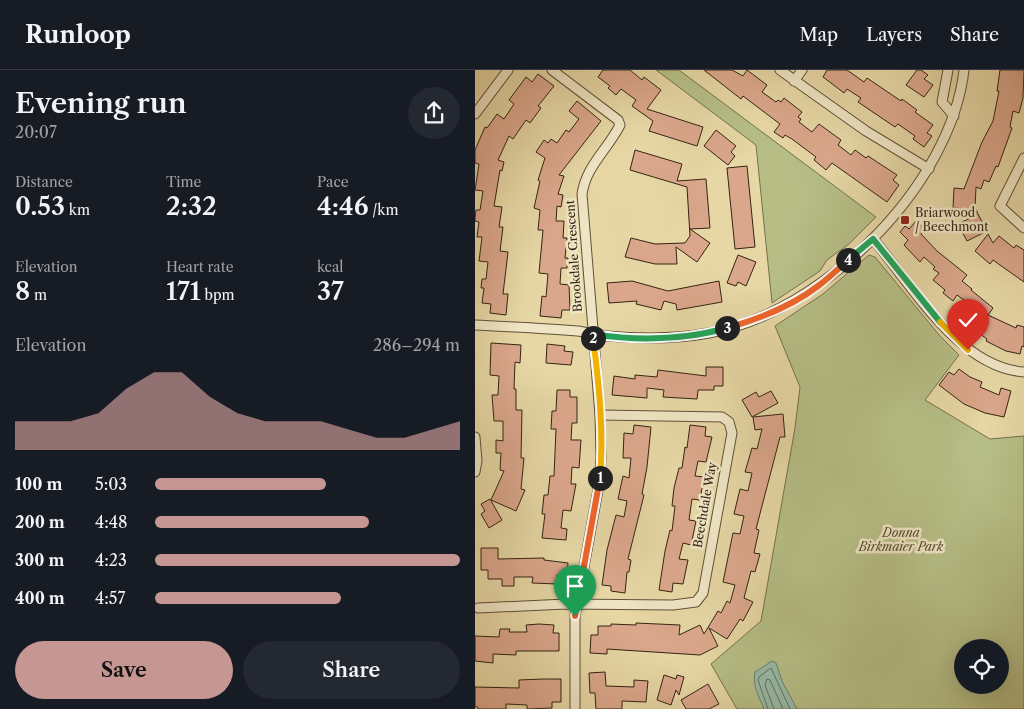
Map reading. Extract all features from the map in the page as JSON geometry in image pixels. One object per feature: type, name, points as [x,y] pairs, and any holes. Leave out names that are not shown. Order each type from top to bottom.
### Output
[{"type":"street","points":[[475,114],[508,70]]},
{"type":"street","name":"Brookdale Crescent","points":[[552,70],[618,120],[619,125],[592,166],[583,186],[582,194],[593,334]]},
{"type":"street","points":[[780,70],[866,131],[929,170]]},
{"type":"street","points":[[795,80],[802,70]]},
{"type":"street","points":[[948,70],[942,102],[953,116]]},
{"type":"street","points":[[475,324],[635,338],[676,337],[711,333],[738,325],[785,306],[818,287],[873,239],[893,217],[929,170],[953,116],[964,70]]},
{"type":"street","points":[[1024,158],[1000,206],[1024,228]]},
{"type":"street","points":[[873,239],[947,331],[968,350],[985,361],[1013,371],[1024,372]]},
{"type":"street","points":[[575,709],[577,605],[600,479],[600,415],[593,334]]},
{"type":"street","name":"Beechdale Way","points":[[577,605],[673,605],[696,602],[703,593],[732,433],[729,422],[721,417],[600,415]]},
{"type":"street","points":[[475,437],[477,462],[475,472]]},
{"type":"street","points":[[478,608],[577,605]]},
{"type":"green space","points":[[656,70],[679,70],[876,217],[849,244],[827,260],[820,271],[772,303],[756,145]]},
{"type":"green space","name":"Donna Birkmaier Park","points":[[869,255],[875,257],[940,336],[959,355],[925,400],[990,439],[1024,436],[1024,709],[737,709],[711,664],[761,621],[795,428],[800,387],[775,326],[823,294]]},
{"type":"water","points":[[772,661],[776,663],[782,681],[797,709],[764,709],[755,686],[754,677],[755,672]]},
{"type":"building","points":[[603,70],[630,70],[642,80],[644,77],[661,90],[647,109],[703,127],[697,146],[649,131],[653,121],[632,106],[636,100],[621,89],[616,95],[608,88],[610,86],[598,77]]},
{"type":"building","points":[[704,70],[732,70],[743,76],[747,70],[767,85],[762,92],[776,102],[778,100],[781,102],[784,98],[802,112],[798,117],[801,119],[799,122],[812,132],[819,124],[841,140],[838,145],[851,155],[855,150],[897,175],[893,180],[899,185],[887,202],[832,163],[826,170],[814,160],[816,157],[792,139],[785,135],[783,138],[774,132],[780,124],[743,96],[741,99]]},
{"type":"building","points":[[827,70],[847,70],[864,82],[867,78],[901,101],[902,99],[917,110],[915,112],[933,125],[927,133],[932,136],[924,147],[913,139],[915,136],[898,124],[895,127],[858,102],[861,98],[847,89],[844,93],[823,77]]},
{"type":"building","points":[[917,70],[921,70],[928,75],[924,79],[933,85],[924,97],[906,85]]},
{"type":"building","points":[[1000,70],[1024,70],[1023,98],[1019,113],[1013,111],[1010,127],[1012,128],[998,167],[996,166],[989,182],[984,180],[981,189],[976,187],[975,208],[978,213],[958,212],[958,208],[953,208],[954,188],[964,189],[982,142],[993,121],[999,91],[997,91]]},
{"type":"building","points":[[538,74],[554,86],[538,106],[541,108],[530,123],[526,120],[513,139],[509,136],[498,160],[504,162],[502,171],[500,170],[494,206],[502,207],[499,227],[503,227],[500,251],[508,252],[503,294],[508,294],[506,315],[490,313],[491,304],[482,303],[484,288],[481,288],[482,279],[486,279],[488,262],[479,261],[482,237],[477,237],[479,222],[475,221],[475,218],[476,210],[480,210],[483,191],[475,190],[479,164],[475,163],[475,150],[485,127],[487,128],[497,114],[504,119],[514,104],[509,100],[526,77],[532,82]]},
{"type":"building","points":[[577,101],[601,121],[559,175],[564,176],[558,194],[563,195],[561,207],[557,206],[556,221],[564,221],[563,238],[567,238],[565,258],[568,258],[567,268],[561,268],[560,284],[569,285],[570,310],[562,310],[561,318],[540,316],[542,296],[546,297],[548,274],[539,273],[543,230],[538,230],[540,210],[534,208],[540,181],[538,180],[545,158],[536,152],[544,140],[548,143],[551,139],[557,143],[566,130],[569,132],[579,119],[569,111]]},
{"type":"building","points":[[716,130],[736,146],[731,152],[735,156],[728,165],[704,146]]},
{"type":"building","points":[[635,150],[682,164],[677,181],[706,179],[710,228],[690,229],[710,243],[697,262],[676,247],[677,264],[655,264],[625,257],[631,238],[655,244],[685,243],[690,236],[687,187],[630,170]]},
{"type":"building","points":[[747,166],[755,247],[735,249],[727,168]]},
{"type":"building","points":[[978,214],[987,231],[967,241],[958,224]]},
{"type":"building","points":[[916,221],[925,229],[921,234],[937,251],[967,275],[962,281],[993,308],[988,315],[1016,328],[1017,325],[1024,327],[1024,347],[1022,346],[1020,354],[1006,351],[986,341],[987,339],[968,325],[974,318],[967,312],[972,306],[957,295],[953,301],[943,293],[945,290],[933,280],[939,273],[933,269],[935,267],[924,257],[920,262],[904,245],[908,240],[900,232],[905,226],[909,229]]},
{"type":"building","points":[[988,234],[993,243],[999,236],[1014,248],[1016,245],[1024,250],[1024,282],[993,260],[990,264],[975,251]]},
{"type":"building","points":[[738,255],[756,262],[746,286],[738,282],[736,286],[727,283]]},
{"type":"building","points":[[632,281],[668,291],[719,281],[722,302],[677,310],[676,304],[664,301],[661,310],[636,304],[637,301],[609,303],[607,283]]},
{"type":"building","points":[[491,343],[521,345],[520,363],[515,362],[514,389],[516,389],[516,410],[522,410],[521,458],[524,458],[521,489],[525,490],[516,511],[491,500],[504,471],[500,470],[501,453],[496,453],[496,440],[503,441],[503,421],[494,421],[492,395],[498,395],[499,376],[490,375]]},
{"type":"building","points":[[547,344],[565,346],[564,351],[573,352],[571,365],[546,363]]},
{"type":"building","points":[[706,367],[723,367],[723,386],[714,386],[714,390],[698,390],[697,399],[663,397],[664,390],[647,388],[647,398],[612,395],[614,376],[635,379],[635,375],[657,377],[658,370],[706,376]]},
{"type":"building","points":[[959,369],[970,377],[982,382],[980,387],[999,395],[1001,388],[1011,391],[1004,417],[985,413],[964,404],[939,385],[949,372],[954,375]]},
{"type":"building","points":[[557,390],[570,390],[570,397],[577,397],[577,423],[572,423],[571,440],[581,440],[579,468],[572,467],[571,484],[576,484],[571,511],[563,510],[561,528],[567,529],[566,540],[542,538],[545,514],[542,514],[544,495],[548,495],[550,476],[554,476],[556,429],[551,429],[552,411],[556,411]]},
{"type":"building","points":[[771,391],[778,403],[752,417],[742,400],[756,392],[759,397]]},
{"type":"building","points":[[783,414],[785,437],[780,437],[756,529],[759,530],[754,553],[760,554],[755,572],[751,571],[744,598],[753,602],[743,621],[740,619],[727,639],[709,628],[718,646],[700,655],[607,649],[607,654],[590,653],[591,635],[598,635],[598,626],[611,626],[611,624],[636,625],[636,623],[680,625],[679,635],[700,625],[704,634],[718,611],[721,613],[727,601],[730,603],[735,585],[723,582],[733,533],[740,534],[744,516],[734,514],[740,489],[748,491],[752,473],[745,472],[752,448],[757,449],[762,429],[755,430],[753,417]]},
{"type":"building","points":[[634,425],[651,427],[642,494],[644,495],[628,559],[631,560],[629,572],[627,572],[625,593],[611,591],[611,586],[602,585],[607,550],[616,515],[624,517],[627,501],[618,499],[623,476],[629,478],[631,458],[623,458],[624,433],[633,434]]},
{"type":"building","points":[[690,425],[706,427],[705,436],[712,437],[706,462],[698,461],[695,476],[704,477],[700,500],[692,499],[689,520],[696,521],[691,545],[683,543],[679,559],[688,560],[683,584],[673,583],[672,592],[659,590],[665,551],[670,530],[672,531],[675,506],[672,506],[674,488],[679,468],[682,468]]},
{"type":"building","points":[[490,499],[502,520],[489,528],[481,514],[485,511],[481,504]]},
{"type":"building","points":[[481,548],[498,548],[498,559],[544,558],[544,560],[568,563],[567,576],[557,575],[557,584],[532,583],[533,577],[514,577],[514,586],[502,586],[502,579],[488,579],[488,570],[481,570]]},
{"type":"building","points":[[526,625],[554,625],[553,633],[559,633],[559,651],[516,651],[516,655],[493,654],[493,663],[475,661],[475,636],[499,637],[500,629],[510,629],[509,632],[527,632]]},
{"type":"building","points":[[605,672],[606,686],[634,687],[634,680],[648,681],[646,702],[622,701],[622,709],[596,709],[595,693],[590,693],[589,673]]},
{"type":"building","points":[[664,675],[676,679],[677,675],[684,677],[679,695],[676,690],[671,705],[657,700]]},
{"type":"building","points":[[561,679],[561,702],[552,702],[552,708],[527,709],[527,705],[506,704],[506,709],[478,709],[478,707],[475,707],[475,687],[519,688],[519,680]]},
{"type":"building","points":[[708,684],[719,704],[709,709],[686,709],[681,700]]},
{"type":"place","name":"Briarwood / Beechmont","points":[[905,220]]},
{"type":"route","points":[[575,616],[600,479],[600,415],[593,334],[635,338],[676,337],[711,333],[738,325],[785,306],[818,287],[873,239],[947,331],[968,350]]}]
